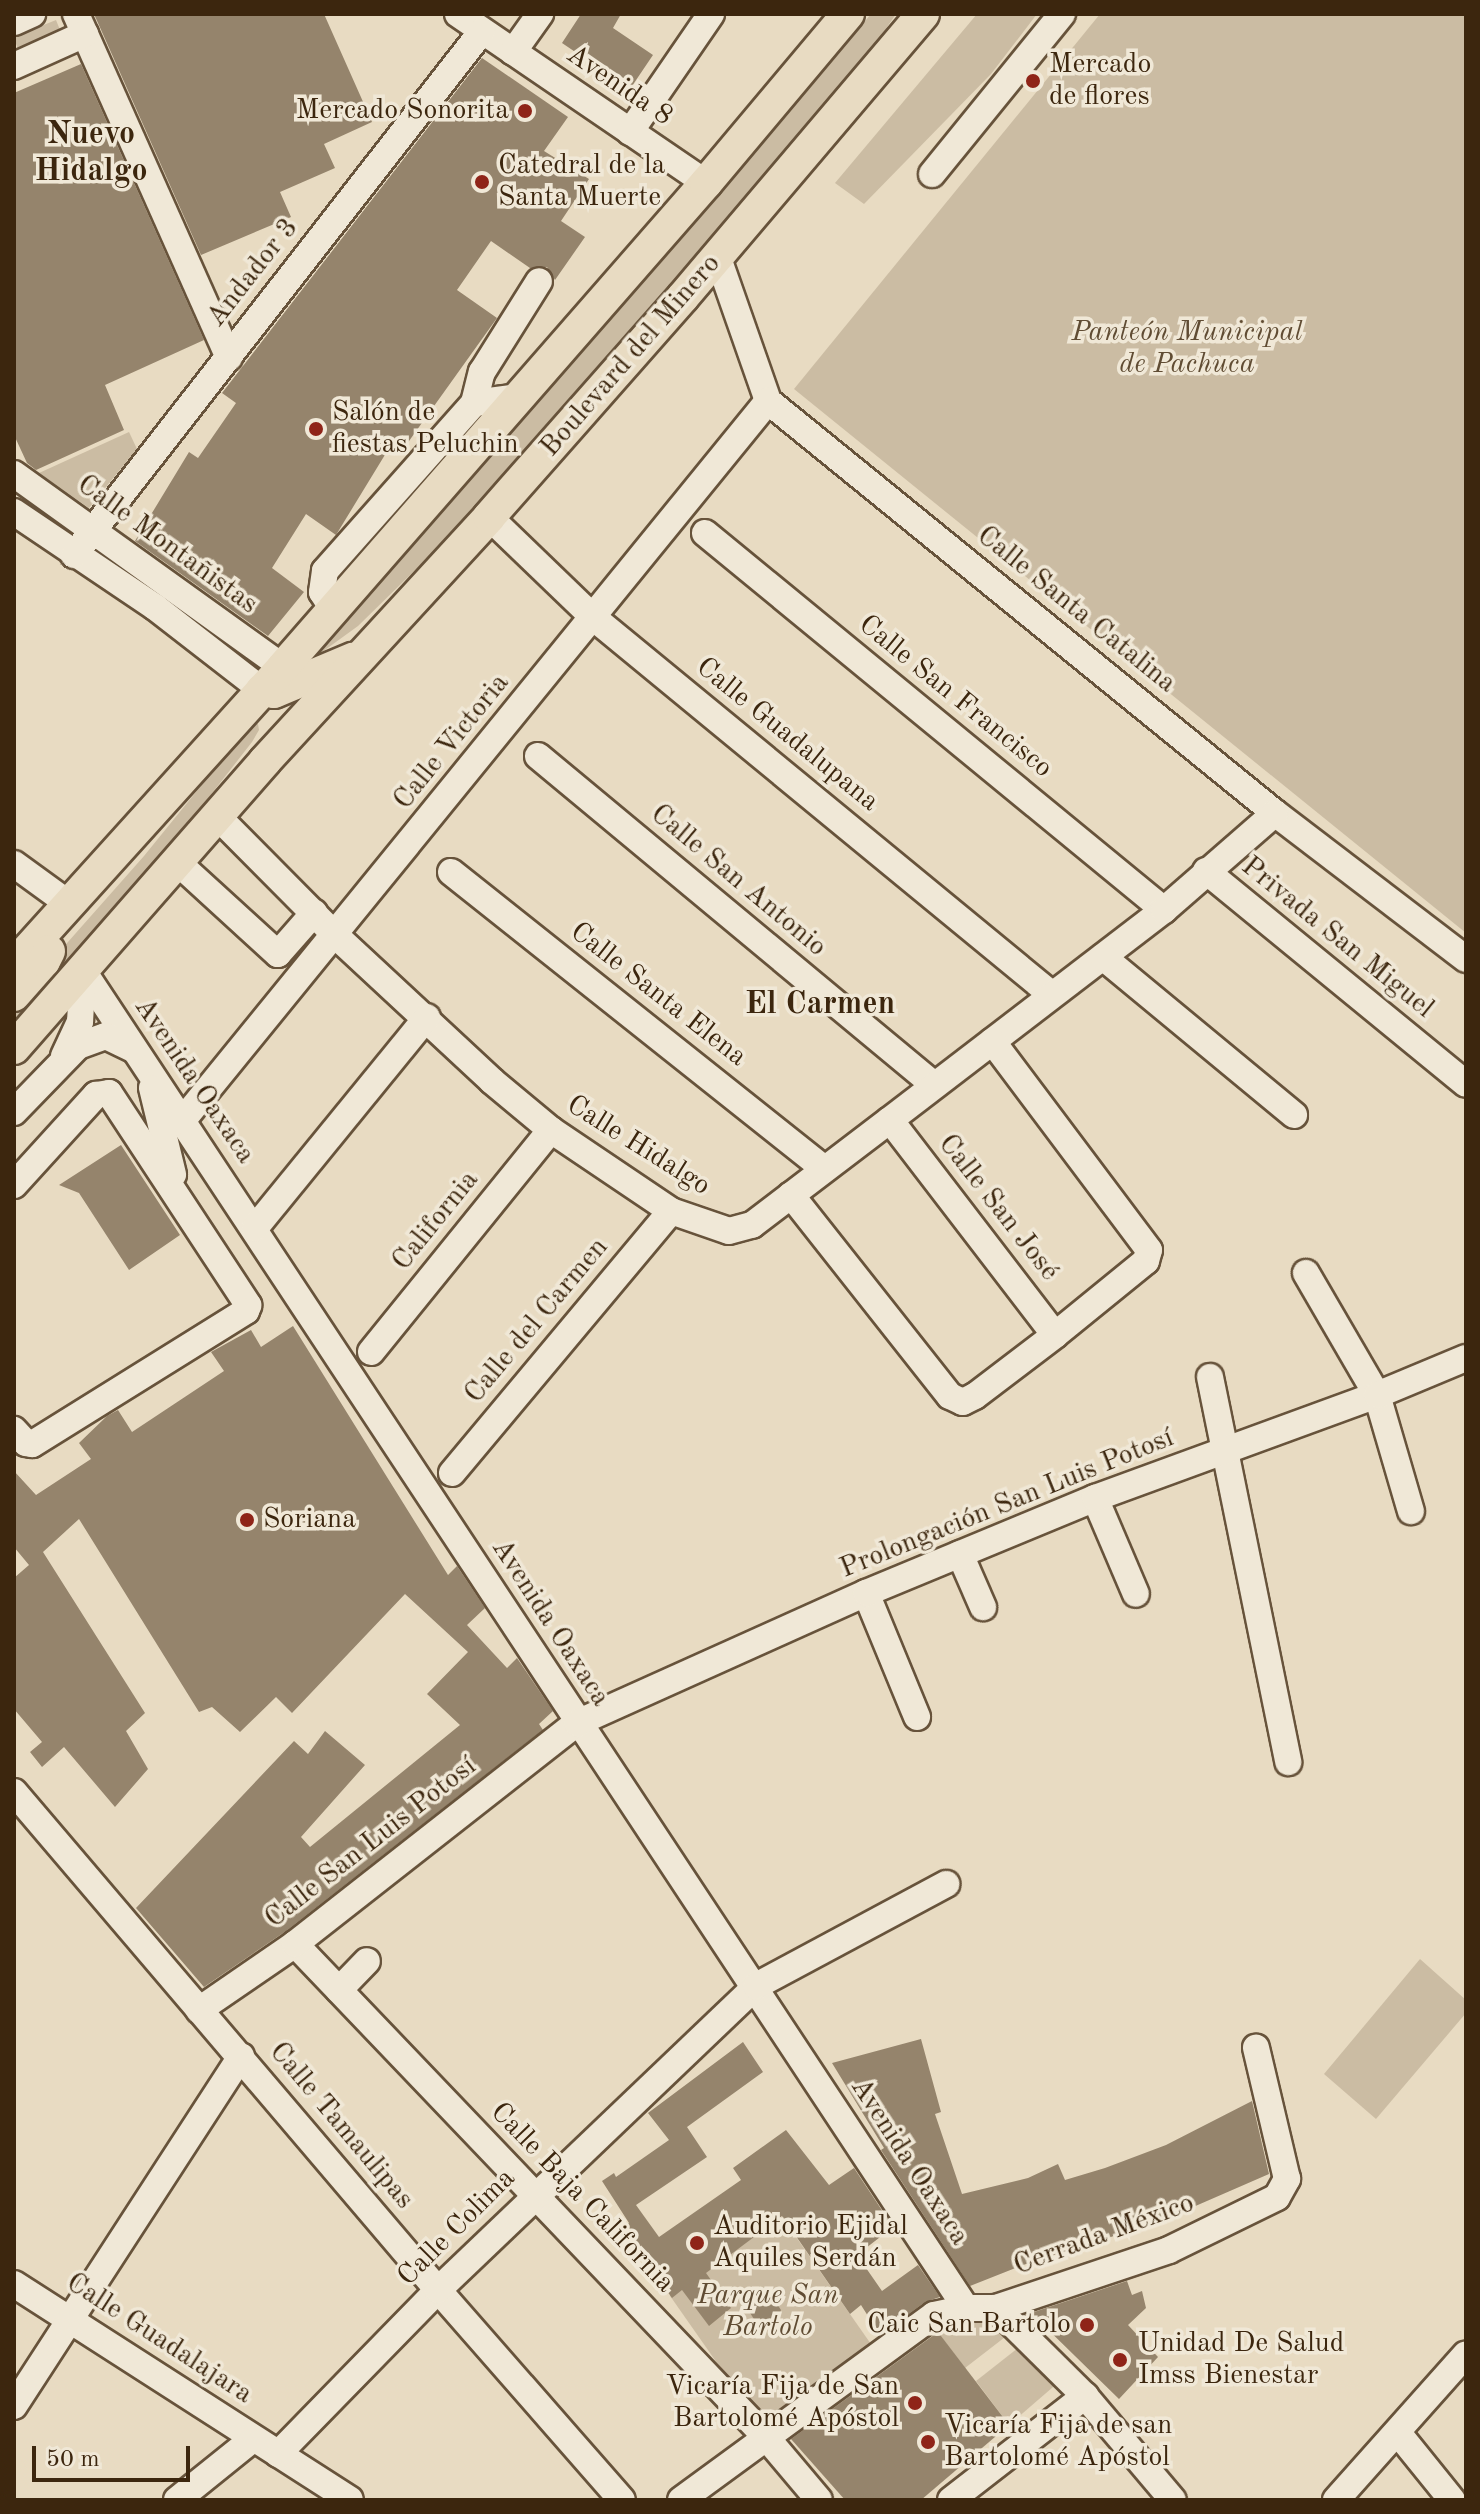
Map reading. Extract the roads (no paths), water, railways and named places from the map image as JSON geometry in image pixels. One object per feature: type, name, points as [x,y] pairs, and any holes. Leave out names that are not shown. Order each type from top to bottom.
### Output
[{"type":"main road","name":"Boulevard del Minero","points":[[14,965],[277,681],[333,609],[706,183],[848,14]]},
{"type":"main road","name":"Boulevard del Minero","points":[[14,1048],[265,761],[489,517],[718,258],[923,14]]},
{"type":"main road","points":[[265,761],[277,681],[362,655]]},
{"type":"main road","points":[[14,995],[44,961],[69,904]]},
{"type":"street","points":[[14,22],[32,14]]},
{"type":"street","name":"Avenida 8","points":[[458,14],[706,183]]},
{"type":"street","points":[[513,52],[540,14]]},
{"type":"street","points":[[630,132],[711,14]]},
{"type":"street","points":[[932,174],[1062,14]]},
{"type":"street","points":[[14,66],[81,24],[229,357]]},
{"type":"street","name":"Andador 3","points":[[74,555],[482,31]]},
{"type":"street","points":[[718,258],[768,401]]},
{"type":"street","points":[[333,609],[322,592],[325,571],[474,403],[482,372],[539,281]]},
{"type":"street","points":[[474,403],[518,397]]},
{"type":"street","name":"Calle Victoria","points":[[182,1121],[768,401]]},
{"type":"street","name":"Calle Santa Catalina","points":[[768,401],[1275,813],[1466,959]]},
{"type":"street","name":"Calle Montañistas","points":[[14,474],[93,531],[277,681]]},
{"type":"street","name":"Calle Montañistas","points":[[15,514],[155,607],[277,681]]},
{"type":"street","name":"Calle Guadalupana","points":[[489,517],[594,618],[1051,994]]},
{"type":"street","name":"Calle San Francisco","points":[[705,533],[1164,910]]},
{"type":"street","name":"Calle San Antonio","points":[[538,756],[934,1085]]},
{"type":"street","points":[[1275,813],[1164,910],[1103,957],[1294,1115]]},
{"type":"street","name":"Calle Hidalgo","points":[[217,816],[334,934],[427,1017],[492,1081],[551,1130],[671,1211],[729,1231],[752,1225],[1103,957]]},
{"type":"street","points":[[176,861],[278,954],[314,913]]},
{"type":"street","points":[[14,864],[69,904]]},
{"type":"street","name":"Privada San Miguel","points":[[1206,871],[1466,1084]]},
{"type":"street","name":"Calle Santa Elena","points":[[451,872],[824,1169]]},
{"type":"street","points":[[60,1061],[80,1022],[83,971]]},
{"type":"street","name":"Avenida Oaxaca","points":[[83,971],[966,2308]]},
{"type":"street","points":[[255,1228],[427,1017]]},
{"type":"street","points":[[14,1112],[60,1061],[78,1046],[106,1036],[140,1059],[179,1197]]},
{"type":"street","points":[[791,1195],[950,1396],[963,1402],[1055,1335],[1146,1261],[1149,1250],[992,1041]]},
{"type":"street","points":[[14,1430],[26,1443],[32,1444],[246,1311],[248,1305],[115,1098],[102,1092],[17,1176]]},
{"type":"street","name":"Calle San José","points":[[890,1120],[1055,1335]]},
{"type":"street","points":[[182,1121],[179,1128],[201,1233]]},
{"type":"street","name":"California","points":[[371,1352],[551,1130]]},
{"type":"street","name":"Calle del Carmen","points":[[452,1473],[671,1211]]},
{"type":"street","points":[[1306,1273],[1377,1395],[1411,1511]]},
{"type":"street","name":"Prolongación San Luis Potosí","points":[[577,1723],[866,1593],[1095,1498],[1226,1452],[1466,1358]]},
{"type":"street","points":[[1210,1377],[1288,1762]]},
{"type":"street","points":[[1095,1498],[1136,1594]]},
{"type":"street","points":[[960,1554],[983,1607]]},
{"type":"street","points":[[866,1593],[917,1717]]},
{"type":"street","name":"Calle San Luis Potosí","points":[[199,2010],[295,1944],[577,1723]]},
{"type":"street","name":"Calle Tamaulipas","points":[[14,1792],[438,2290],[622,2500]]},
{"type":"street","name":"Calle Colima","points":[[278,2454],[535,2195],[756,1986],[946,1884]]},
{"type":"street","name":"Calle Baja California","points":[[295,1944],[766,2437],[819,2500]]},
{"type":"street","points":[[339,1990],[367,1961]]},
{"type":"street","name":"Cerrada México","points":[[681,2500],[934,2315],[966,2308],[996,2308],[1169,2250],[1277,2197],[1287,2179],[1256,2048]]},
{"type":"street","points":[[14,2406],[241,2056]]},
{"type":"street","name":"Calle Guadalajara","points":[[14,2284],[350,2500]]},
{"type":"street","points":[[996,2308],[1085,2396],[1173,2500]]},
{"type":"street","points":[[1336,2500],[1466,2354]]},
{"type":"street","points":[[951,2500],[1085,2396]]},
{"type":"street","points":[[1398,2433],[1452,2500]]},
{"type":"street","points":[[177,2500],[253,2439]]},
{"type":"place","name":"Mercado de flores","points":[[1033,81]]},
{"type":"place","name":"Mercado Sonorita","points":[[525,111]]},
{"type":"place","name":"Catedral de la Santa Muerte","points":[[482,182]]},
{"type":"place","name":"Salón de fiestas Peluchin","points":[[316,429]]},
{"type":"place","name":"Soriana","points":[[247,1520]]},
{"type":"place","name":"Auditorio Ejidal Aquiles Serdán","points":[[697,2243]]},
{"type":"place","name":"Caic San Bartolo","points":[[1087,2325]]},
{"type":"place","name":"Unidad De Salud Imss Bienestar","points":[[1120,2360]]},
{"type":"place","name":"Vicaría Fija de San Bartolomé Apóstol","points":[[915,2403]]},
{"type":"place","name":"Vicaría Fija de san Bartolomé Apóstol","points":[[928,2442]]},
{"type":"district","name":"Nuevo Hidalgo","points":[[91,154]]},
{"type":"district","name":"El Carmen","points":[[820,1005]]},
{"type":"park label","name":"Panteón Municipal de Pachuca","points":[[1187,349]]},
{"type":"park label","name":"Parque San Bartolo","points":[[768,2312]]}]
